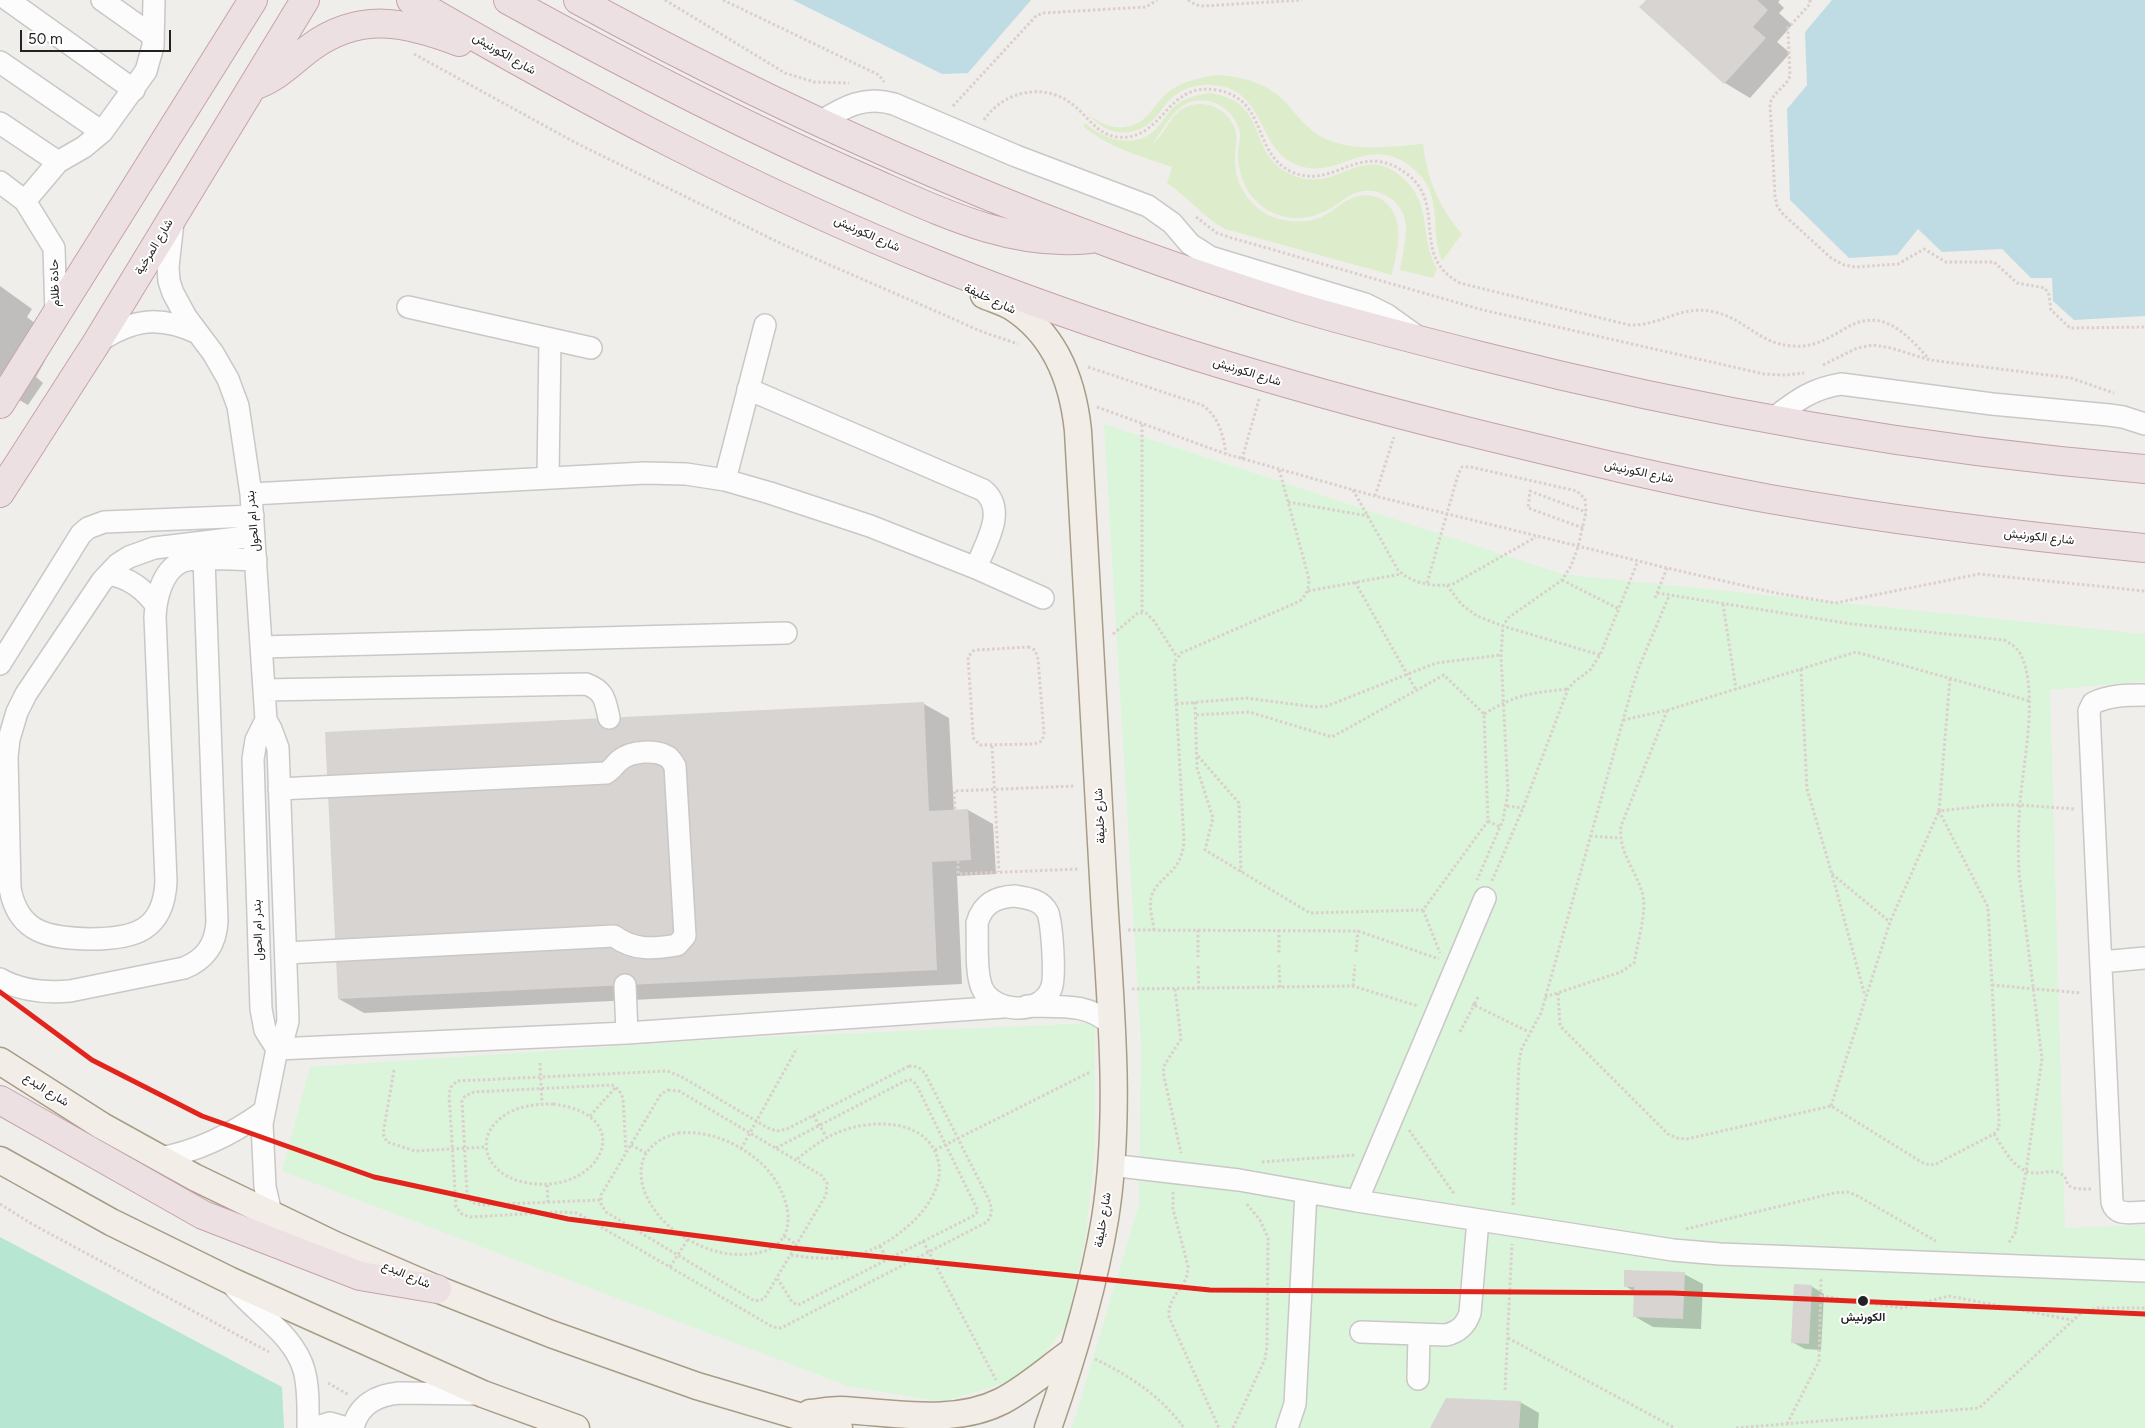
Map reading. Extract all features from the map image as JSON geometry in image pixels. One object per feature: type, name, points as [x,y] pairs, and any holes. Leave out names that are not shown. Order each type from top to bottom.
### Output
[{"type":"highway","points":[[223,47],[232,0]]},
{"type":"highway","points":[[0,404],[253,0]]},
{"type":"highway","name":"شارع المرخية","points":[[0,493],[97,342],[305,0]]},
{"type":"highway","name":"شارع الكورنيش","points":[[412,0],[502,53],[683,149],[772,192],[935,264],[1151,343],[1264,378],[1400,415],[1618,468],[1771,499],[1970,530],[2145,548]]},
{"type":"highway","points":[[508,0],[689,97],[804,152],[919,202],[974,224],[1012,236],[1071,242],[1099,238]]},
{"type":"highway","points":[[578,0],[697,63],[820,122],[941,176],[1099,238],[1255,293],[1426,342],[1584,382],[1771,420],[2012,456],[2145,469]]},
{"type":"highway","points":[[251,87],[266,82],[311,47],[335,33],[345,28],[376,23],[412,26],[476,48],[502,53]]},
{"type":"highway","points":[[0,1100],[203,1215],[360,1276],[437,1289]]},
{"type":"main road","name":"شارع خليفة","points":[[935,264],[962,286],[1010,306],[1038,328],[1059,358],[1072,392],[1078,431],[1112,1026],[1113,1124],[1105,1217],[1091,1288],[1048,1428]]},
{"type":"main road","name":"شارع البدع","points":[[0,1061],[102,1126],[194,1177],[335,1245],[437,1289],[578,1344],[697,1386],[839,1428]]},
{"type":"main road","points":[[0,1160],[111,1222],[229,1280],[483,1394],[576,1428]]},
{"type":"main road","points":[[792,1415],[837,1410],[904,1415],[951,1414],[973,1410],[1000,1402],[1073,1350]]},
{"type":"street","points":[[8,0],[134,90]]},
{"type":"street","points":[[102,0],[153,36]]},
{"type":"street","points":[[25,201],[58,162],[84,147],[102,132],[134,90],[149,64],[153,46],[154,0]]},
{"type":"street","points":[[0,62],[102,132]]},
{"type":"street","points":[[820,122],[858,102],[877,100],[894,104],[1016,156],[1136,200],[1160,213],[1190,244],[1210,257],[1365,304],[1386,315],[1426,342]]},
{"type":"street","points":[[0,123],[58,162]]},
{"type":"street","name":"حادة ظلام","points":[[2,187],[25,201],[54,248],[56,315]]},
{"type":"street","name":"بندر ام الحول","points":[[175,212],[169,250],[169,281],[180,308],[213,353],[228,379],[238,406],[251,494],[266,720],[256,740],[253,759],[261,1009],[265,1030],[277,1049]]},
{"type":"street","points":[[408,307],[591,348]]},
{"type":"street","points":[[97,342],[114,331],[148,321],[177,325],[198,334]]},
{"type":"street","points":[[725,480],[765,325]]},
{"type":"street","points":[[548,478],[550,339]]},
{"type":"street","points":[[1771,420],[1807,394],[1825,387],[1841,384],[1992,404],[2109,415],[2145,424]]},
{"type":"street","points":[[748,389],[984,490],[994,502],[995,518],[976,568]]},
{"type":"street","points":[[251,494],[645,473],[686,474],[725,480],[870,526],[976,568],[1043,598]]},
{"type":"street","points":[[0,664],[81,534],[88,528],[104,522],[253,526]]},
{"type":"street","points":[[253,526],[154,548],[130,557],[109,574],[26,694],[8,716],[10,888],[15,907],[27,923],[44,934],[54,937],[116,939],[135,934],[158,914],[166,892],[156,605],[164,580],[170,570],[181,562],[204,559],[256,560]]},
{"type":"street","points":[[0,979],[28,990],[70,991],[184,968],[200,960],[213,944],[217,921],[204,559]]},
{"type":"street","points":[[109,574],[131,581],[145,591],[156,605]]},
{"type":"street","points":[[262,647],[786,633]]},
{"type":"street","points":[[264,690],[586,684],[597,688],[604,697],[609,718]]},
{"type":"street","points":[[2145,695],[2110,697],[2093,702],[2090,707],[2112,1202],[2115,1210],[2121,1213],[2145,1212]]},
{"type":"street","name":"بندر ام الحول","points":[[266,720],[272,728],[278,748],[288,1021],[283,1040],[277,1049],[263,1112],[262,1161],[271,1213]]},
{"type":"street","points":[[279,789],[606,774],[621,759],[637,753],[653,752],[668,757],[675,766],[685,936],[677,945],[638,949],[614,936],[286,953]]},
{"type":"street","points":[[1357,1201],[1395,1110],[1479,893]]},
{"type":"street","points":[[1003,1007],[988,997],[980,983],[978,923],[987,904],[1001,897],[1016,896],[1036,901],[1046,909],[1050,918],[1053,980],[1051,988],[1043,1000],[1027,1006]]},
{"type":"street","points":[[2101,962],[2145,958]]},
{"type":"street","points":[[625,985],[627,1033]]},
{"type":"street","points":[[277,1049],[627,1033],[1027,1006],[1081,1008],[1098,1015],[1112,1026]]},
{"type":"street","points":[[160,1158],[195,1150],[227,1136],[263,1112]]},
{"type":"street","points":[[1110,1165],[1239,1180],[1357,1201],[1673,1250],[1720,1254],[2145,1271]]},
{"type":"street","points":[[1287,1428],[1295,1404],[1306,1192]]},
{"type":"street","points":[[1361,1332],[1446,1335],[1453,1333],[1464,1325],[1470,1313],[1478,1220]]},
{"type":"street","points":[[229,1280],[239,1293],[279,1332],[300,1359],[306,1382],[308,1428]]},
{"type":"street","points":[[1418,1379],[1419,1334]]},
{"type":"street","points":[[353,1428],[354,1420],[367,1404],[386,1394],[483,1394]]},
{"type":"street","points":[[314,1428],[330,1424],[347,1428]]},
{"type":"path","points":[[665,0],[789,76],[814,82],[857,83]]},
{"type":"path","points":[[723,0],[879,75],[886,87],[881,86]]},
{"type":"path","points":[[953,106],[1036,16],[1043,13],[1146,7],[1157,0]]},
{"type":"path","points":[[1188,0],[1196,5],[1204,6],[1302,0]]},
{"type":"path","points":[[1810,0],[1810,4],[1788,28],[1790,76],[1787,82],[1773,96],[1770,104],[1776,206],[1783,214],[1832,258],[1844,265],[1898,264],[1924,249],[1946,262],[1990,261],[1998,264],[2017,282],[2044,288],[2049,295],[2051,310],[2070,328],[2145,327]]},
{"type":"path","points":[[411,52],[576,143],[782,244],[983,332]]},
{"type":"path","points":[[984,120],[990,110],[1008,97],[1021,93],[1035,92],[1060,97],[1071,103],[1096,128],[1105,134],[1124,137],[1134,136],[1152,126],[1166,109],[1183,95],[1206,89],[1217,90],[1238,99],[1247,106],[1257,120],[1267,148],[1274,158],[1283,167],[1294,172],[1306,176],[1319,176],[1352,164],[1375,161],[1398,168],[1409,175],[1424,197],[1428,209],[1431,247],[1434,256],[1444,272],[1460,283],[1629,325],[1652,323],[1689,310],[1713,311],[1736,320],[1768,341],[1796,346],[1825,340],[1858,323],[1880,322],[1889,324],[1906,334],[1930,360]]},
{"type":"path","points":[[1192,213],[1217,233],[1232,238],[1483,310],[1764,374],[1784,375],[1810,370]]},
{"type":"path","points":[[1816,368],[1857,348],[1873,345],[1891,348],[1930,360],[2072,378],[2120,396]]},
{"type":"path","points":[[1092,369],[1202,405],[1215,417],[1220,426],[1226,454]]},
{"type":"path","points":[[1242,459],[1264,378]]},
{"type":"path","points":[[1089,405],[1226,454],[1353,490],[1578,547],[1776,593],[1835,603],[1979,574],[2145,591]]},
{"type":"path","points":[[1375,496],[1400,415]]},
{"type":"path","points":[[1142,424],[1142,612]]},
{"type":"path","points":[[1427,584],[1459,470],[1466,466],[1577,491],[1585,499],[1586,512],[1578,547],[1571,566],[1562,580],[1508,618],[1503,626],[1501,655],[1508,792],[1500,827],[1479,893]]},
{"type":"path","points":[[1154,930],[1151,898],[1155,890],[1180,863],[1183,854],[1184,841],[1174,670],[1177,657],[1181,653],[1300,600],[1308,591],[1310,583],[1279,469]]},
{"type":"path","points":[[1353,490],[1394,565],[1407,578],[1427,584],[1447,585],[1458,581],[1537,537]]},
{"type":"path","points":[[1583,528],[1528,508],[1530,491],[1586,512]]},
{"type":"path","points":[[1288,502],[1368,516]]},
{"type":"path","points":[[1479,893],[1523,808],[1568,689],[1590,670],[1600,655],[1638,561]]},
{"type":"path","points":[[1655,598],[1666,568]]},
{"type":"path","points":[[1308,591],[1402,574]]},
{"type":"path","points":[[1562,580],[1619,609]]},
{"type":"path","points":[[1355,582],[1416,690]]},
{"type":"path","points":[[1447,585],[1468,610],[1503,626],[1600,655]]},
{"type":"path","points":[[1657,592],[1669,596],[1852,624],[2004,640],[2014,646],[2021,655],[2030,701],[2020,805],[2019,873],[2042,1059],[2026,1172],[2014,1233],[2011,1242],[2006,1245]]},
{"type":"path","points":[[1504,1205],[1513,1207],[1519,1062],[1522,1048],[1541,1012],[1639,667],[1669,596]]},
{"type":"path","points":[[1723,604],[1736,689]]},
{"type":"path","points":[[1108,640],[1138,613],[1142,612]]},
{"type":"path","points":[[1142,612],[1154,621],[1177,657]]},
{"type":"path","points":[[1032,648],[1035,650],[1038,659],[1044,738],[1038,744],[992,746],[980,745],[974,739],[968,657],[973,651],[977,650],[1032,648]]},
{"type":"path","points":[[1623,720],[1668,710],[1856,652],[2030,701]]},
{"type":"path","points":[[1176,704],[1246,698],[1315,707],[1327,706],[1436,663],[1501,655]]},
{"type":"path","points":[[1801,669],[1807,789],[1866,997]]},
{"type":"path","points":[[1195,715],[1249,712],[1332,737],[1444,675],[1484,714],[1488,821],[1423,910]]},
{"type":"path","points":[[1831,1106],[1890,922],[1939,811],[1950,678]]},
{"type":"path","points":[[1484,714],[1504,702],[1529,693],[1568,689]]},
{"type":"path","points":[[1195,702],[1197,768],[1213,818],[1205,850],[1310,913],[1423,910]]},
{"type":"path","points":[[1545,997],[1621,972],[1634,963],[1644,906],[1643,894],[1619,838],[1621,826],[1668,710]]},
{"type":"path","points":[[992,746],[1001,897]]},
{"type":"path","points":[[1197,755],[1239,803],[1241,872]]},
{"type":"path","points":[[955,809],[954,791],[1098,785]]},
{"type":"path","points":[[1939,811],[1991,805],[2020,805],[2094,811]]},
{"type":"path","points":[[1506,806],[1523,808]]},
{"type":"path","points":[[1558,993],[1560,1026],[1668,1134],[1677,1138],[1687,1139],[1831,1106],[1930,1165],[1936,1164],[1994,1134],[1999,1128],[1988,907],[1939,811]]},
{"type":"path","points":[[1488,821],[1500,827]]},
{"type":"path","points":[[1590,836],[1619,838]]},
{"type":"path","points":[[958,861],[958,874],[1103,868]]},
{"type":"path","points":[[1832,874],[1890,922]]},
{"type":"path","points":[[1423,910],[1442,960]]},
{"type":"path","points":[[1124,930],[1358,931],[1442,960]]},
{"type":"path","points":[[1198,930],[1198,957]]},
{"type":"path","points":[[1279,930],[1279,955]]},
{"type":"path","points":[[1356,952],[1358,931]]},
{"type":"path","points":[[1442,960],[1446,951]]},
{"type":"path","points":[[1280,965],[1280,987]]},
{"type":"path","points":[[1353,986],[1354,965]]},
{"type":"path","points":[[1198,966],[1199,988]]},
{"type":"path","points":[[1992,985],[2102,995]]},
{"type":"path","points":[[1127,989],[1353,986],[1422,1007]]},
{"type":"path","points":[[1175,988],[1181,1039],[1165,1064],[1163,1072],[1181,1151],[1182,1165],[1172,1200],[1188,1272],[1184,1284],[1170,1302],[1169,1317],[1219,1428]]},
{"type":"path","points":[[1460,1032],[1472,1004],[1478,997]]},
{"type":"path","points":[[1472,1004],[1529,1032]]},
{"type":"path","points":[[742,1149],[797,1048]]},
{"type":"path","points":[[935,1150],[1113,1060]]},
{"type":"path","points":[[540,1062],[542,1104]]},
{"type":"path","points":[[918,1067],[925,1073],[990,1202],[992,1212],[987,1222],[785,1326],[776,1328],[577,1213],[558,1212],[470,1216],[462,1214],[454,1203],[449,1094],[453,1084],[461,1080],[541,1076],[667,1071],[682,1077],[756,1122],[772,1130],[782,1131],[905,1068],[918,1067]]},
{"type":"path","points":[[394,1070],[383,1134],[387,1142],[414,1151],[486,1147]]},
{"type":"path","points":[[775,1148],[905,1081],[911,1080],[916,1084],[977,1205],[978,1211],[975,1215],[798,1305],[792,1302],[778,1278]]},
{"type":"path","points":[[600,1200],[481,1205],[471,1202],[467,1193],[464,1148],[462,1106],[465,1096],[474,1092],[612,1085],[620,1090],[623,1098],[626,1153]]},
{"type":"path","points":[[590,1116],[616,1087]]},
{"type":"path","points":[[668,1090],[679,1091],[821,1175],[827,1183],[827,1189],[768,1296],[760,1301],[755,1301],[606,1212],[600,1200],[631,1145],[661,1094],[668,1090]]},
{"type":"path","points":[[542,1104],[563,1105],[590,1116],[599,1126],[603,1142],[600,1158],[595,1164],[574,1178],[547,1185],[522,1182],[498,1171],[492,1164],[486,1147],[489,1131],[503,1117],[522,1107],[542,1104]]},
{"type":"path","points":[[1395,1110],[1456,1196]]},
{"type":"path","points":[[813,1115],[827,1138]]},
{"type":"path","points":[[791,1254],[836,1258],[853,1256],[880,1246],[906,1228],[928,1202],[939,1178],[938,1160],[935,1150],[922,1135],[908,1128],[894,1125],[866,1125],[848,1129],[827,1138],[796,1160]]},
{"type":"path","points":[[686,1133],[719,1138],[742,1149],[764,1166],[784,1194],[788,1215],[784,1236],[781,1242],[770,1250],[742,1255],[713,1251],[688,1239],[665,1222],[648,1201],[640,1179],[640,1168],[646,1153],[662,1138],[686,1133]]},
{"type":"path","points":[[1994,1134],[2015,1165],[2026,1172],[2058,1172],[2063,1175],[2068,1186],[2072,1189],[2111,1188]]},
{"type":"path","points":[[631,1145],[646,1153]]},
{"type":"path","points":[[1233,1428],[1265,1359],[1267,1328],[1268,1238],[1260,1220],[1240,1194],[1239,1180],[1242,1170],[1248,1164],[1358,1154]]},
{"type":"path","points":[[547,1185],[548,1202]]},
{"type":"path","points":[[1680,1231],[1834,1193],[1847,1192],[1856,1195],[1940,1243]]},
{"type":"path","points":[[0,1204],[32,1224],[260,1347]]},
{"type":"path","points":[[1506,1390],[1513,1225]]},
{"type":"path","points":[[784,1236],[797,1245]]},
{"type":"path","points":[[670,1267],[688,1239]]},
{"type":"path","points":[[923,1241],[996,1380]]},
{"type":"path","points":[[880,1246],[887,1259]]},
{"type":"path","points":[[1787,1425],[1818,1361],[1821,1258]]},
{"type":"path","points":[[1820,1296],[1902,1308],[1948,1296],[2072,1320]]},
{"type":"path","points":[[1736,1428],[1979,1408],[2072,1320],[2088,1309],[2145,1308]]},
{"type":"path","points":[[1508,1338],[1675,1428]]},
{"type":"path","points":[[1073,1350],[1116,1369],[1137,1382],[1166,1405],[1184,1428]]},
{"type":"green space","points":[[1215,75],[1245,79],[1264,86],[1281,97],[1302,121],[1318,135],[1331,141],[1365,147],[1423,144],[1435,192],[1462,234],[1442,261],[1436,238],[1433,203],[1425,182],[1417,172],[1400,160],[1384,155],[1369,155],[1326,167],[1311,168],[1295,164],[1282,156],[1273,145],[1252,107],[1242,96],[1229,89],[1207,85],[1186,89],[1173,97],[1153,120],[1145,126],[1127,132],[1110,130],[1102,126],[1088,113],[1101,123],[1109,126],[1125,127],[1132,125],[1140,122],[1147,116],[1164,95],[1176,87],[1192,80]]},
{"type":"green space","points":[[1209,93],[1228,98],[1241,106],[1250,116],[1267,153],[1276,165],[1290,174],[1307,179],[1322,179],[1363,166],[1376,165],[1390,169],[1406,181],[1414,191],[1423,212],[1429,247],[1437,269],[1433,278],[1400,270],[1406,228],[1405,219],[1397,204],[1384,194],[1368,191],[1355,193],[1326,211],[1302,218],[1286,217],[1263,207],[1251,195],[1242,179],[1238,161],[1239,129],[1230,113],[1215,103],[1198,100],[1189,102],[1181,107],[1169,119],[1153,143],[1182,109],[1198,104],[1220,110],[1227,115],[1235,129],[1235,168],[1240,184],[1254,205],[1268,215],[1286,221],[1300,222],[1324,216],[1346,201],[1359,196],[1374,196],[1384,201],[1396,217],[1398,226],[1398,245],[1392,275],[1225,229],[1167,183],[1172,167],[1114,146],[1083,126],[1085,123],[1110,138],[1129,141],[1139,139],[1156,129],[1175,105],[1197,95]]},
{"type":"green space","points":[[1104,424],[1562,574],[2145,634],[2145,681],[2050,690],[2065,1228],[2145,1225],[2145,1428],[1072,1428],[1139,1204],[1141,1045]]},
{"type":"green space","points":[[1095,1023],[1095,1148],[1085,1242],[1066,1326],[1026,1377],[942,1402],[848,1386],[282,1171],[310,1067],[739,1038]]},
{"type":"green space","points":[[0,1237],[282,1387],[284,1428],[0,1428]]},
{"type":"water","points":[[793,0],[1031,0],[968,73],[942,74]]},
{"type":"water","points":[[1832,0],[2145,0],[2145,316],[2074,320],[2053,301],[2052,278],[2031,278],[2002,249],[1942,252],[1918,229],[1897,255],[1849,258],[1790,200],[1787,109],[1807,85],[1805,32]]},
{"type":"building","points":[[1646,0],[1757,0],[1768,10],[1753,27],[1766,38],[1724,84],[1639,7]]},
{"type":"building","points":[[924,702],[929,811],[968,809],[971,860],[932,862],[937,970],[338,999],[325,732]]},
{"type":"building","points":[[1624,1270],[1685,1272],[1683,1319],[1633,1317],[1634,1287],[1624,1287]]},
{"type":"building","points":[[1794,1284],[1812,1285],[1809,1344],[1791,1343]]},
{"type":"building","points":[[1446,1398],[1521,1401],[1519,1428],[1430,1428]]},
{"type":"transit line","points":[[0,992],[92,1060],[202,1116],[374,1177],[568,1219],[792,1248],[1210,1290],[1672,1293],[2145,1314]]},
{"type":"place","name":"الكورنيش","points":[[1863,1301]]}]
